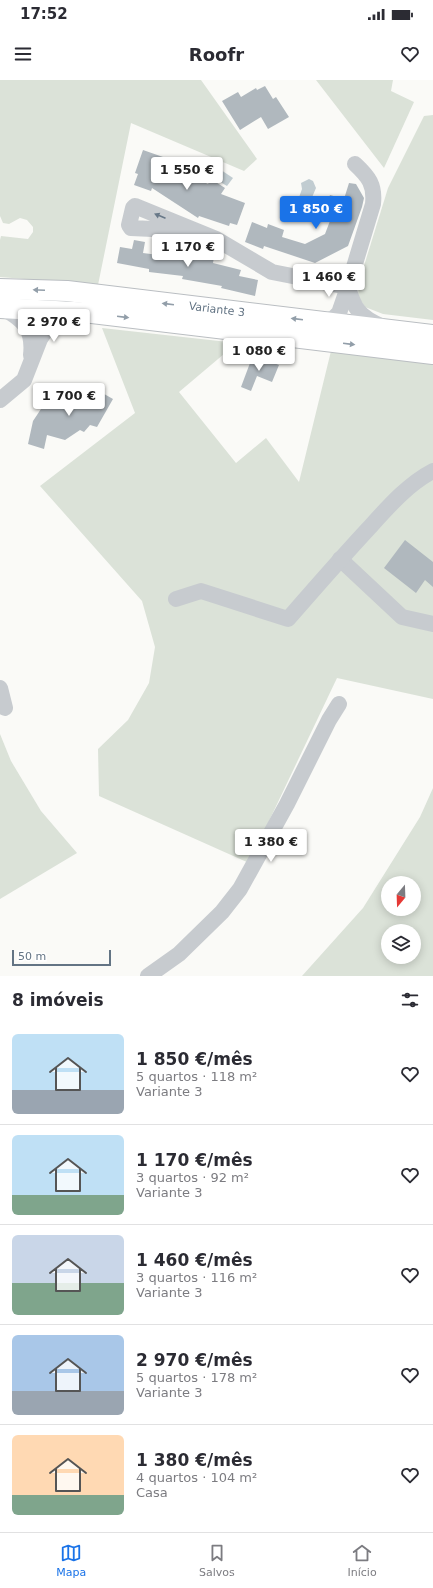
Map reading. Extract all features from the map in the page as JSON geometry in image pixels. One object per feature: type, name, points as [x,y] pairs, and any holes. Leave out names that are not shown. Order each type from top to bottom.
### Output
[{"type":"main road","name":"Variante 3","points":[[1,302],[67,291],[433,335]]},
{"type":"main road","name":"Variante 3","points":[[1,302],[433,354]]},
{"type":"street","points":[[322,322],[334,318],[338,312],[348,287],[372,204],[374,192],[370,182],[363,172],[354,164]]},
{"type":"street","points":[[196,231],[216,239],[272,272],[348,287]]},
{"type":"street","points":[[348,287],[352,301],[360,314],[368,321],[388,329]]},
{"type":"street","points":[[1,302],[22,321],[28,330],[31,338],[29,370]]},
{"type":"street","points":[[0,400],[24,380],[40,338],[46,330],[62,318],[76,312]]},
{"type":"street","points":[[176,599],[201,591],[288,619],[340,559],[404,493],[423,476],[433,471]]},
{"type":"street","points":[[340,559],[402,617],[433,624]]},
{"type":"street","points":[[0,688],[5,708]]},
{"type":"street","points":[[148,976],[179,954],[222,912],[240,889],[287,804],[329,720],[339,704]]},
{"type":"shaded area","points":[[0,80],[201,80],[257,159],[244,171],[131,123],[98,285],[0,277],[1,236],[28,239],[33,232],[33,227],[27,220],[20,218],[9,224],[3,223],[0,216]]},
{"type":"shaded area","points":[[316,80],[393,80],[391,91],[414,102],[384,168]]},
{"type":"shaded area","points":[[433,115],[433,320],[383,314],[365,307],[358,296],[359,282],[388,188],[424,116]]},
{"type":"shaded area","points":[[218,168],[233,178],[227,186],[212,177]]},
{"type":"shaded area","points":[[309,179],[313,181],[316,188],[307,209],[300,207],[297,203],[302,189],[301,183]]},
{"type":"shaded area","points":[[102,328],[237,343],[179,392],[236,463],[266,438],[299,482],[331,351],[433,362],[433,699],[337,678],[249,863],[99,796],[98,749],[128,720],[149,683],[155,647],[142,601],[40,486],[135,413]]},
{"type":"shaded area","points":[[0,734],[11,761],[41,811],[77,853],[0,899]]},
{"type":"shaded area","points":[[433,788],[433,976],[302,976],[363,908],[381,879],[381,916],[421,916],[421,876],[383,876],[420,817]]},
{"type":"building","points":[[265,86],[273,99],[276,97],[289,117],[268,129],[261,117],[240,130],[222,101],[238,92],[241,97],[256,88],[257,90]]},
{"type":"building","points":[[143,150],[163,157],[163,159],[198,182],[200,180],[208,184],[211,179],[225,188],[221,194],[245,203],[237,225],[230,223],[229,226],[199,216],[198,218],[152,188],[151,191],[134,185],[138,174],[135,173]]},
{"type":"building","points":[[349,183],[356,184],[364,198],[348,246],[315,263],[264,246],[263,249],[245,242],[252,222],[267,228],[268,224],[284,230],[282,237],[305,244],[325,234],[333,213],[324,209],[330,195],[344,199]]},
{"type":"building","points":[[134,240],[145,242],[143,253],[166,256],[167,247],[179,249],[178,256],[199,260],[200,254],[214,257],[213,263],[241,270],[239,276],[258,280],[255,296],[221,288],[222,286],[182,279],[183,276],[149,272],[149,269],[117,263],[120,247],[132,249]]},
{"type":"building","points":[[253,355],[279,365],[272,382],[257,376],[251,391],[241,387]]},
{"type":"building","points":[[90,386],[113,399],[97,427],[90,425],[84,432],[80,430],[65,440],[47,435],[44,449],[28,444],[33,421],[45,403],[71,399]]},
{"type":"building","points":[[405,540],[433,562],[433,587],[425,580],[416,593],[384,568]]}]
